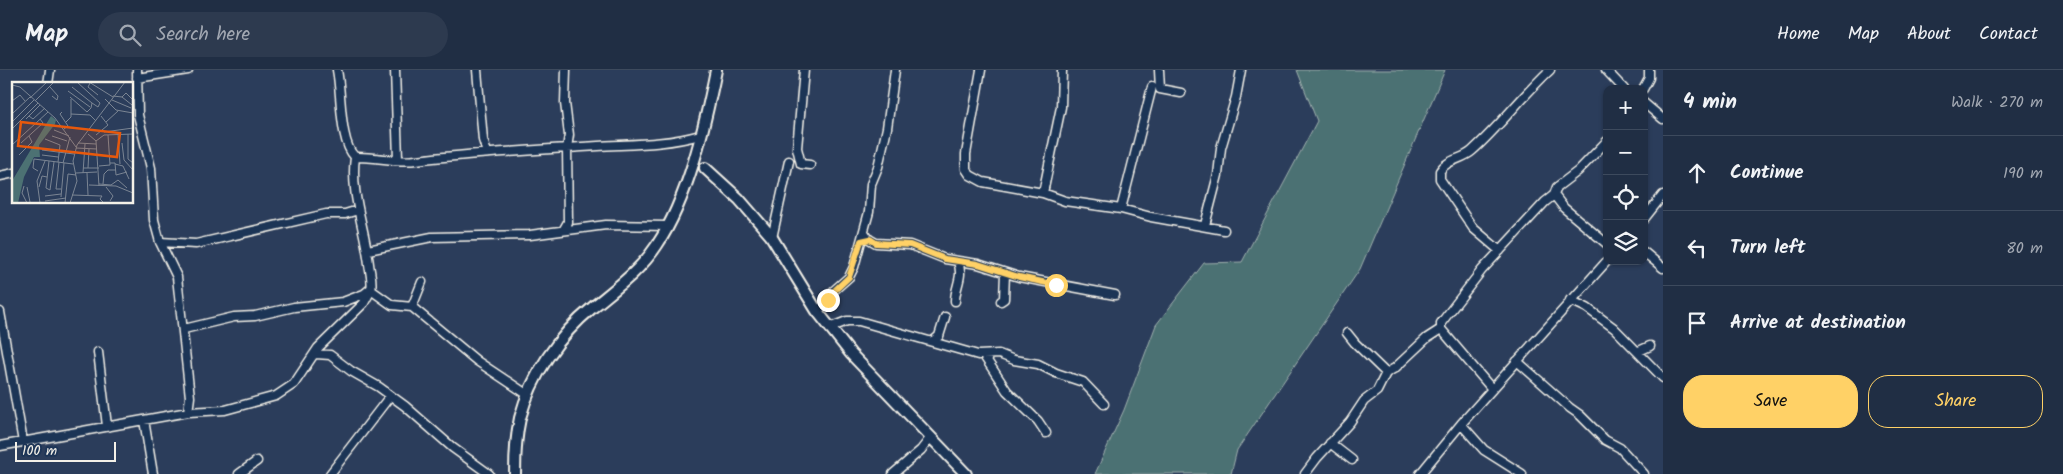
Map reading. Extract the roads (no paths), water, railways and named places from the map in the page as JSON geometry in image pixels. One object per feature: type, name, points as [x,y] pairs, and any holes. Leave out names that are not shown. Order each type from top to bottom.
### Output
[{"type":"street","points":[[188,70],[137,74],[135,115],[151,168],[154,220],[160,242],[177,277],[190,397],[188,412]]},
{"type":"street","points":[[0,446],[188,412],[225,410],[276,396],[294,384],[316,354],[318,348],[364,304],[372,288],[368,250],[358,210],[353,178],[355,157],[346,146],[344,137],[342,103],[337,70]]},
{"type":"street","points":[[395,70],[398,159]]},
{"type":"street","points":[[477,70],[483,140],[488,153]]},
{"type":"street","points":[[566,70],[566,115],[569,135],[567,148],[566,225]]},
{"type":"street","points":[[515,474],[516,438],[528,395],[554,350],[590,309],[622,284],[644,262],[657,246],[668,226],[683,191],[695,153],[716,70]]},
{"type":"street","points":[[804,70],[797,148],[801,164],[810,165]]},
{"type":"street","points":[[817,311],[849,277],[865,240],[864,232],[871,184],[887,128],[895,70]]},
{"type":"street","points":[[981,70],[966,154],[966,170],[970,175],[983,182],[1043,193],[1064,200],[1121,209],[1152,217],[1205,225],[1224,230]]},
{"type":"street","points":[[1043,193],[1062,107],[1062,70]]},
{"type":"street","points":[[1160,70],[1160,89],[1181,93]]},
{"type":"street","points":[[1205,225],[1218,175],[1221,148],[1236,97],[1241,70]]},
{"type":"street","points":[[1500,251],[1473,228],[1440,178],[1440,171],[1448,162],[1463,158],[1491,133],[1550,70]]},
{"type":"street","points":[[1606,70],[1620,85]]},
{"type":"street","points":[[1645,85],[1649,70]]},
{"type":"street","points":[[1121,209],[1152,87]]},
{"type":"street","points":[[1648,106],[1663,119]]},
{"type":"street","points":[[355,157],[415,160],[439,156],[616,146],[644,142],[669,143],[700,135]]},
{"type":"street","points":[[1492,389],[1441,329],[1441,323],[1446,314],[1500,251],[1545,202],[1554,196],[1557,187],[1578,171],[1603,145]]},
{"type":"street","points":[[695,153],[705,168],[739,199],[772,238],[829,328],[899,405],[966,474]]},
{"type":"street","points":[[772,238],[789,161]]},
{"type":"street","points":[[690,168],[705,168]]},
{"type":"street","points":[[1648,214],[1663,194]]},
{"type":"street","points":[[1554,196],[1564,208],[1603,241]]},
{"type":"street","points":[[160,242],[196,244],[326,214],[345,214],[358,210]]},
{"type":"street","points":[[368,250],[432,237],[530,235],[566,225],[575,228],[606,225],[668,226]]},
{"type":"street","points":[[865,240],[876,243],[910,245],[932,255],[958,262],[978,264],[1005,273],[1056,285],[1115,295]]},
{"type":"street","points":[[1648,255],[1663,268]]},
{"type":"street","points":[[955,301],[955,292],[961,276],[958,262]]},
{"type":"street","points":[[1420,474],[1461,424],[1603,265]]},
{"type":"street","points":[[1001,301],[1004,299],[1005,273]]},
{"type":"street","points":[[412,307],[422,282]]},
{"type":"street","points":[[184,329],[234,317],[255,316],[294,307],[343,302],[364,294],[372,288]]},
{"type":"street","points":[[372,288],[392,305],[412,307],[460,347],[528,395]]},
{"type":"street","points":[[1570,300],[1614,328],[1629,346],[1639,352],[1663,378]]},
{"type":"street","points":[[0,312],[23,442]]},
{"type":"street","points":[[933,341],[939,336],[945,317]]},
{"type":"street","points":[[829,328],[847,321],[859,321],[984,356],[999,354],[1014,360],[1038,364],[1056,373],[1083,382],[1104,404]]},
{"type":"street","points":[[1305,474],[1350,422],[1364,401],[1378,390],[1386,373],[1395,368],[1427,338],[1441,329]]},
{"type":"street","points":[[1348,333],[1354,343],[1386,373]]},
{"type":"street","points":[[1639,352],[1650,346]]},
{"type":"street","points":[[98,352],[107,426]]},
{"type":"street","points":[[316,354],[330,355],[390,396],[453,448],[489,474]]},
{"type":"street","points":[[984,356],[1007,391],[1038,421],[1046,433]]},
{"type":"street","points":[[1517,361],[1580,415],[1605,440],[1620,448],[1644,474]]},
{"type":"street","points":[[330,474],[390,396]]},
{"type":"street","points":[[144,420],[154,474]]},
{"type":"street","points":[[1461,424],[1484,450],[1522,474]]},
{"type":"street","points":[[893,474],[921,450],[931,437]]},
{"type":"street","points":[[1330,443],[1352,460]]},
{"type":"street","points":[[239,474],[257,461]]}]
